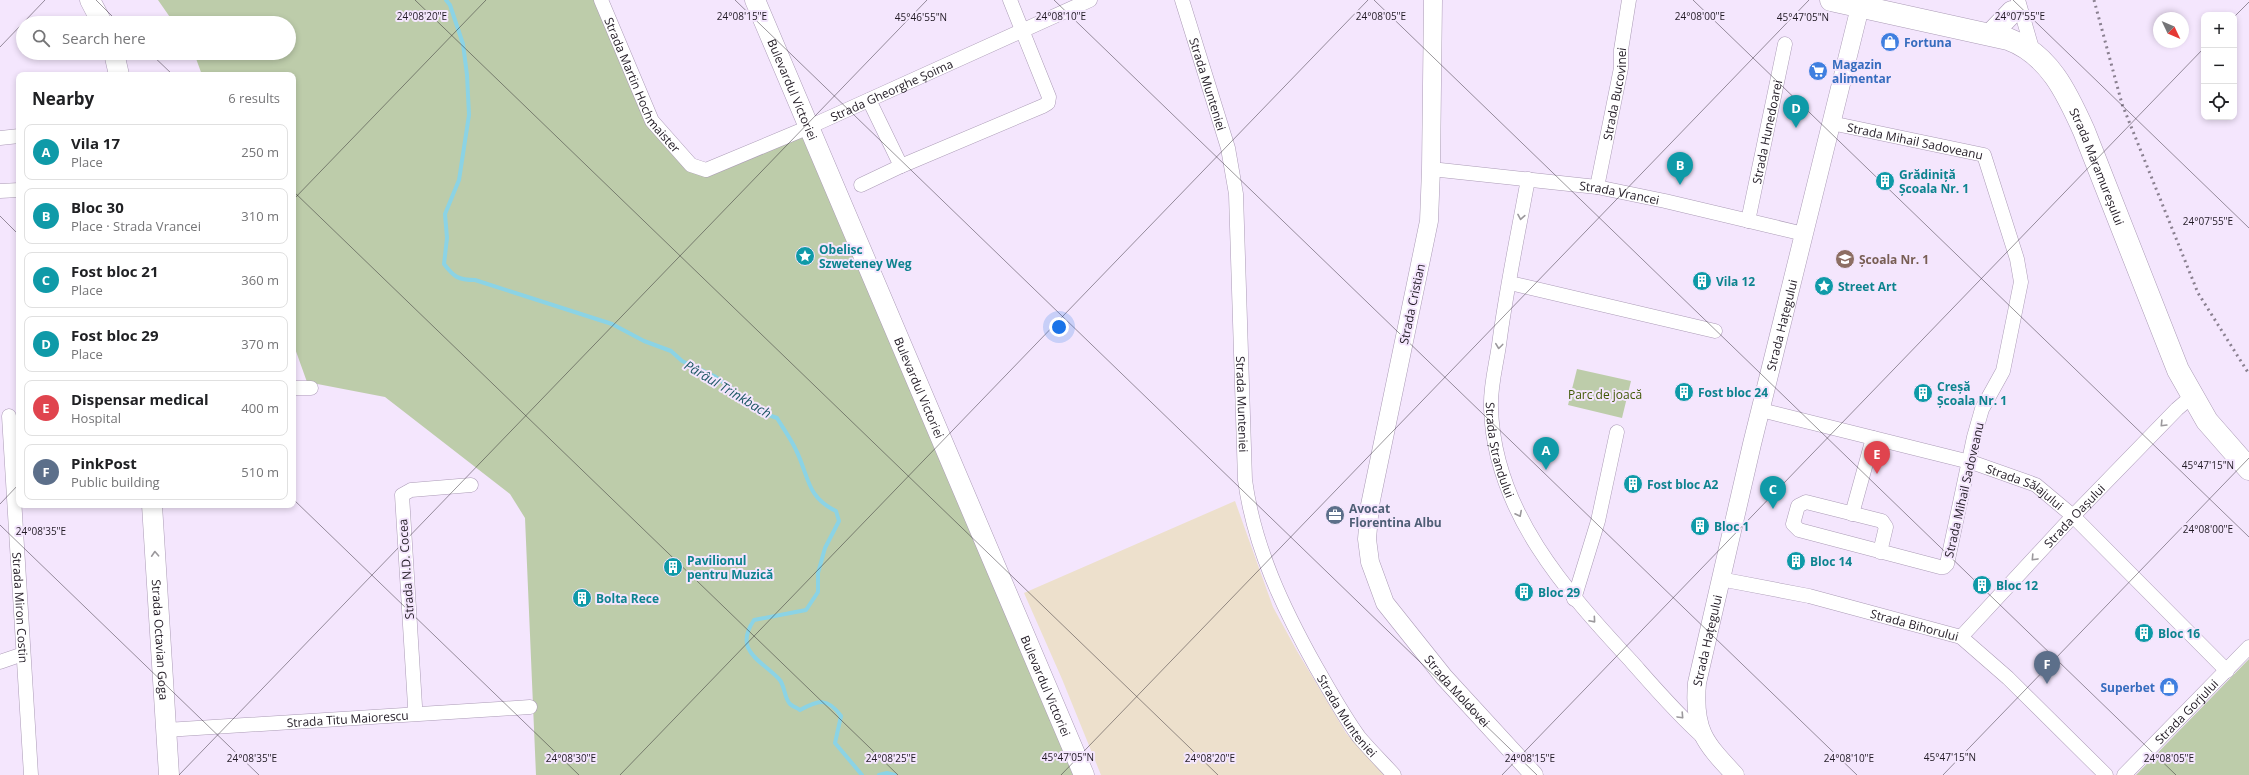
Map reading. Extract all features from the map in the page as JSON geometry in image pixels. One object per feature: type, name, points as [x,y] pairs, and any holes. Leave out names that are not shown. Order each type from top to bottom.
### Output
[{"type":"main road","points":[[90,0],[98,16]]},
{"type":"main road","name":"Bulevardul Victoriei","points":[[755,0],[1084,775]]},
{"type":"main road","name":"Strada Maramureșului","points":[[1831,0],[2000,36],[2020,43],[2033,52],[2057,78],[2070,98],[2178,370],[2191,397],[2210,426],[2249,469]]},
{"type":"main road","points":[[2000,36],[2015,4]]},
{"type":"main road","points":[[116,60],[118,72]]},
{"type":"main road","name":"Strada Octavian Goga","points":[[152,508],[169,775]]},
{"type":"street","name":"Strada Martin Hochmaister","points":[[601,0],[652,121],[691,165]]},
{"type":"street","points":[[861,185],[901,166],[1043,106],[1048,102],[1049,97],[1010,0]]},
{"type":"street","name":"Strada Gheorghe Șoima","points":[[691,165],[706,170],[809,127],[1090,0]]},
{"type":"street","name":"Strada Munteniei","points":[[1182,0],[1228,148],[1236,194],[1245,480],[1249,506],[1256,534],[1274,583],[1295,630],[1341,712],[1360,738],[1394,775]]},
{"type":"street","name":"Strada Cristian","points":[[1385,603],[1370,562],[1367,539],[1368,523],[1429,220],[1432,169],[1433,0]]},
{"type":"street","name":"Strada Bucovinei","points":[[1596,187],[1621,68],[1621,50],[1629,0]]},
{"type":"street","points":[[2015,4],[2033,52]]},
{"type":"street","name":"Strada Hațegului","points":[[1696,715],[1697,683],[1720,580],[1860,7]]},
{"type":"street","name":"Strada Hunedoarei","points":[[1748,221],[1785,44]]},
{"type":"street","points":[[869,100],[901,166]]},
{"type":"street","name":"Strada Mihail Sadoveanu","points":[[1831,123],[1984,155],[2017,259],[2021,282],[2004,370],[1982,409],[1968,462],[1947,564],[1944,567],[1880,552],[1799,530],[1793,524],[1798,506],[1806,502],[1882,521],[1885,524],[1880,552]]},
{"type":"street","points":[[0,138],[16,136]]},
{"type":"street","name":"Strada Vrancei","points":[[1432,169],[1596,187],[1665,201],[1804,234]]},
{"type":"street","name":"Strada Ștrandului","points":[[1528,179],[1500,330],[1491,408],[1498,459],[1506,486],[1528,530],[1546,561],[1574,599],[1703,737],[1735,775]]},
{"type":"street","points":[[0,191],[16,190]]},
{"type":"street","points":[[1510,282],[1715,331]]},
{"type":"street","points":[[296,388],[311,388]]},
{"type":"street","name":"Strada Oașului","points":[[1961,637],[2073,516],[2191,397]]},
{"type":"street","name":"Strada Sălajului","points":[[1761,410],[1968,462],[2036,485],[2073,516],[2226,671]]},
{"type":"street","name":"Strada Miron Costin","points":[[9,416],[31,775]]},
{"type":"street","points":[[1574,599],[1598,521],[1617,432]]},
{"type":"street","points":[[1852,514],[1873,438]]},
{"type":"street","name":"Strada N.D. Cocea","points":[[414,713],[415,706],[402,495],[411,490],[471,485]]},
{"type":"street","name":"Strada Bihorului","points":[[1720,580],[1809,596],[1961,637],[2008,678],[2106,775]]},
{"type":"street","name":"Strada Moldovei","points":[[1385,603],[1444,676],[1534,775]]},
{"type":"street","name":"Strada Gorjului","points":[[2124,775],[2249,647]]},
{"type":"street","points":[[0,662],[23,654]]},
{"type":"street","name":"Strada Titu Maiorescu","points":[[166,730],[414,713],[530,707]]},
{"type":"street","name":"Strada Ștrandului","points":[[1696,715],[1703,737]]},
{"type":"shaded area","points":[[1235,501],[1273,607],[1297,651],[1346,733],[1384,775],[1101,775],[1062,679],[1024,593]]},
{"type":"green space","points":[[158,0],[601,0],[652,121],[707,170],[809,127],[1084,775],[536,775],[525,518],[510,494],[385,397],[307,382],[296,351],[296,72],[201,72],[197,60],[296,60],[296,16],[169,16]]},
{"type":"green space","name":"Parc de joacă","points":[[1577,369],[1631,381],[1622,418],[1568,405]]},
{"type":"green space","points":[[2249,659],[2249,775],[2136,775]]},
{"type":"waterway","name":"Pârâul Trinkbach","points":[[446,0],[450,5],[463,44],[467,75],[469,115],[459,180],[445,214],[447,238],[444,264],[457,277],[475,280],[612,324],[644,341],[671,351],[682,361],[714,376],[730,387],[745,401],[763,413],[777,418],[794,446],[814,492],[819,499],[836,511],[839,521],[825,548],[818,573],[818,592],[806,610],[754,620],[748,631],[748,647],[752,654],[779,679],[791,705],[800,710],[812,704],[822,702],[827,703],[836,710],[841,716],[835,743],[862,775]]},
{"type":"waterway","name":"Pârâul Trinkbach","points":[[879,775],[887,773],[895,775]]},
{"type":"railway","points":[[2094,0],[2122,104],[2198,293],[2249,374]]},
{"type":"place","name":"Fortuna","points":[[1890,42]]},
{"type":"place","name":"Magazin alimentar","points":[[1818,71]]},
{"type":"place","name":"Fost bloc 29","points":[[1796,128]]},
{"type":"place","name":"Grădiniță Școala Nr. 1","points":[[1885,181]]},
{"type":"place","name":"Bloc 30","points":[[1680,185]]},
{"type":"place","name":"Obelisc Szweteney Weg","points":[[805,256]]},
{"type":"place","name":"Școala Nr. 1","points":[[1845,259]]},
{"type":"place","name":"Vila 12","points":[[1702,281]]},
{"type":"place","name":"Street Art","points":[[1824,286]]},
{"type":"place","name":"Fost bloc 24","points":[[1684,392]]},
{"type":"place","name":"Creșă Școala Nr. 1","points":[[1923,393]]},
{"type":"place","name":"Vila 17","points":[[1546,470]]},
{"type":"place","name":"Dispensar medical","points":[[1877,474]]},
{"type":"place","name":"Fost bloc A2","points":[[1633,484]]},
{"type":"place","name":"Fost bloc 21","points":[[1773,509]]},
{"type":"place","name":"Avocat Florentina Albu","points":[[1335,515]]},
{"type":"place","name":"Bloc 1","points":[[1700,526]]},
{"type":"place","name":"Bloc 14","points":[[1796,561]]},
{"type":"place","name":"Pavilionul pentru Muzică","points":[[673,567]]},
{"type":"place","name":"Bloc 12","points":[[1982,585]]},
{"type":"place","name":"Bloc 29","points":[[1524,592]]},
{"type":"place","name":"Bolta Rece","points":[[582,598]]},
{"type":"place","name":"Bloc 16","points":[[2144,633]]},
{"type":"place","name":"PinkPost","points":[[2047,684]]},
{"type":"place","name":"Superbet","points":[[2169,687]]}]
